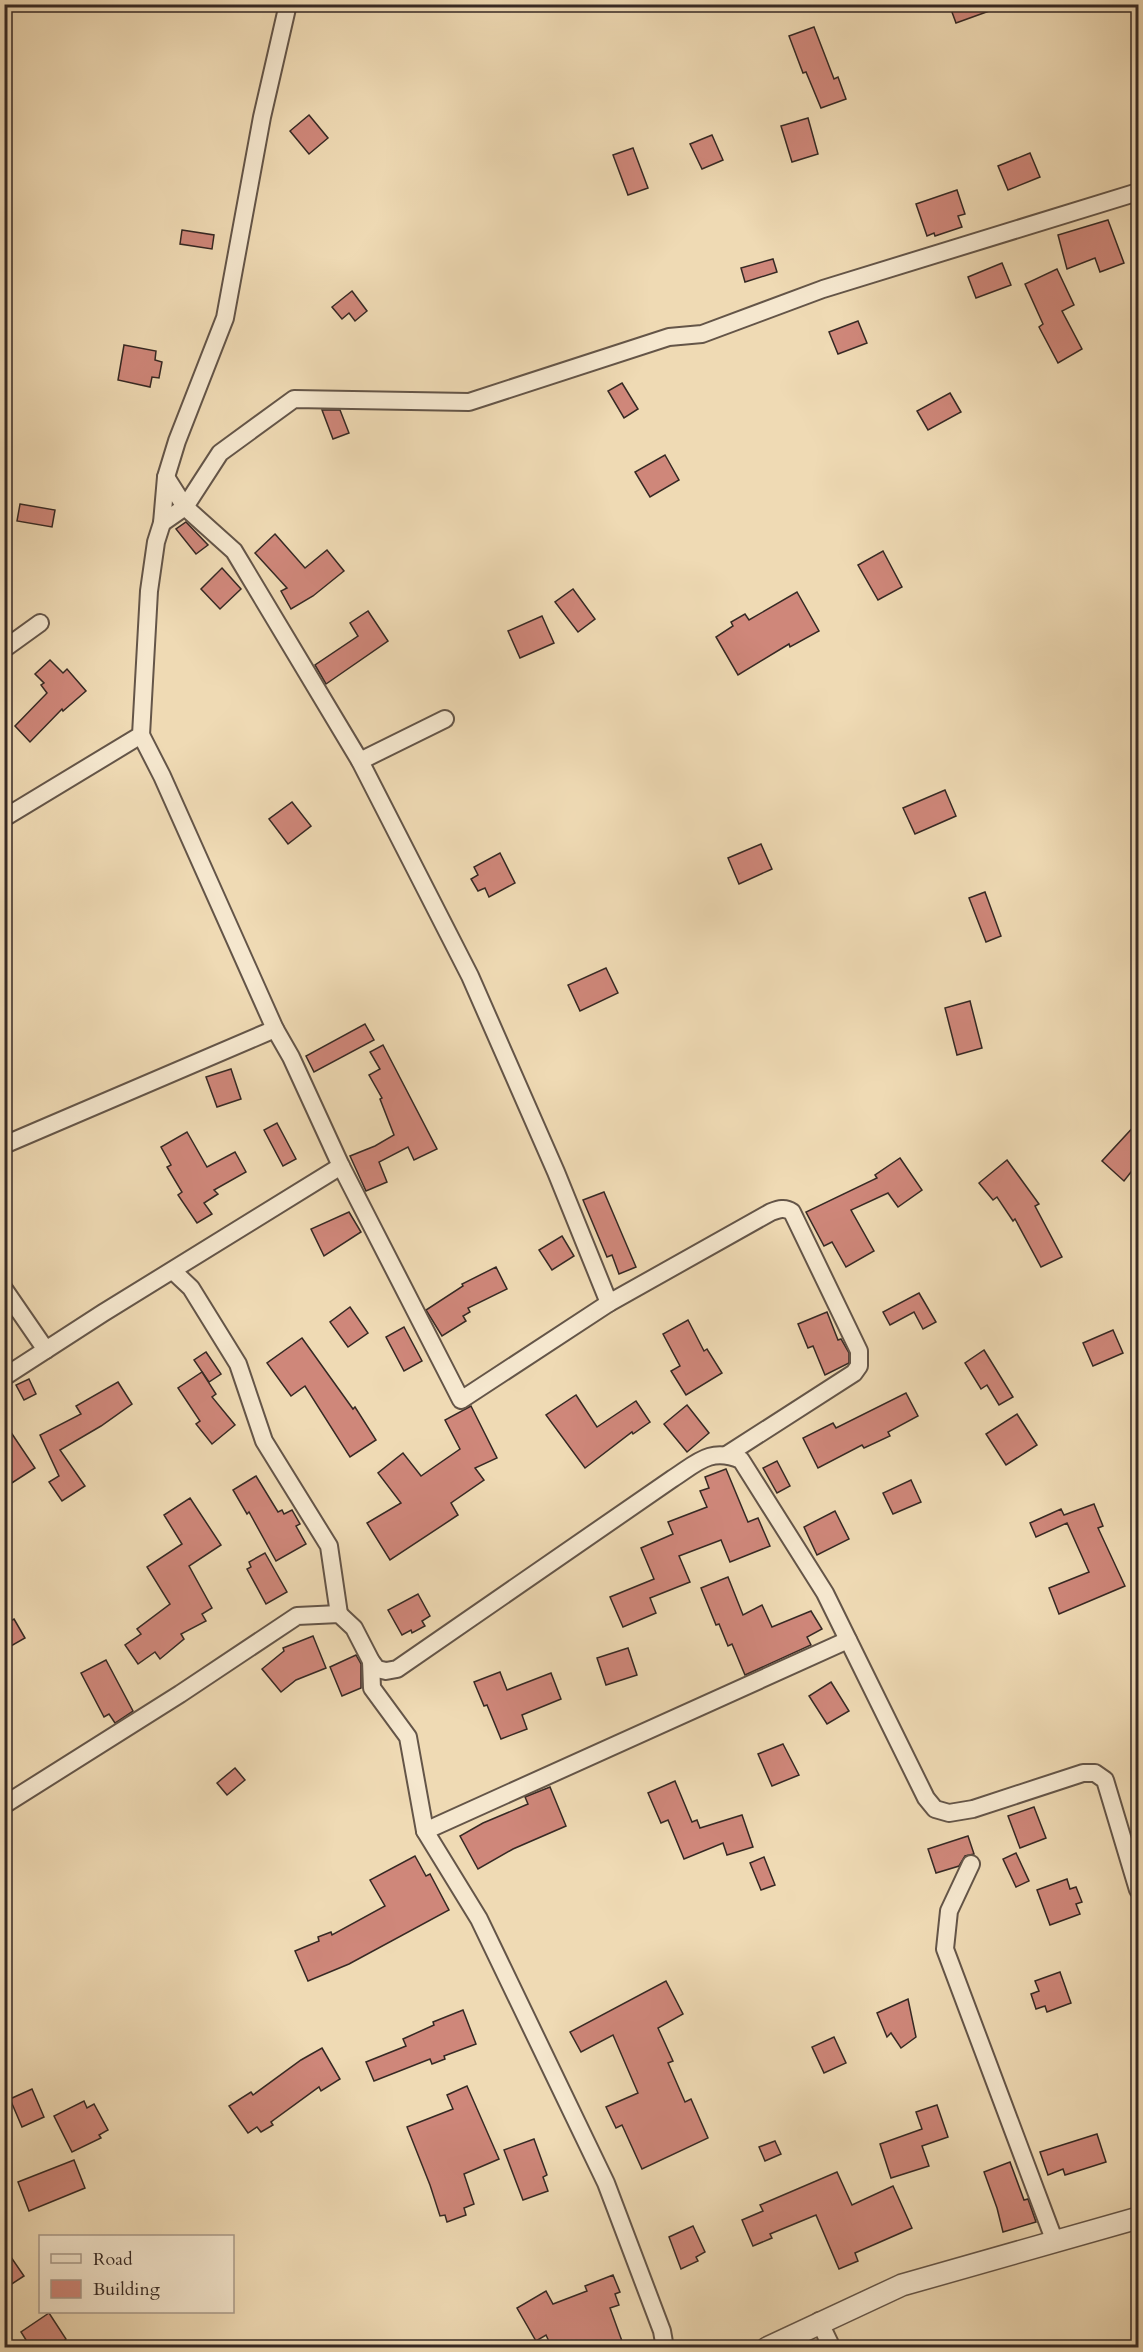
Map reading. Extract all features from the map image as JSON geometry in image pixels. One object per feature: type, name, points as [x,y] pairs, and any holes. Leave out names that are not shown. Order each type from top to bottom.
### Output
[{"type":"street","points":[[288,4],[262,117],[225,318],[177,441],[166,477],[162,523],[156,542],[149,591],[141,735],[162,776],[275,1029],[291,1057],[341,1166],[461,1400],[609,1303],[771,1212],[780,1209],[788,1209],[792,1212],[859,1351],[859,1366],[854,1373],[728,1454]]},
{"type":"street","points":[[162,523],[184,507],[220,453],[294,399],[469,402],[669,337],[702,334],[823,289],[1138,192]]},
{"type":"street","points":[[166,477],[184,507],[234,551],[360,761],[470,976],[556,1172],[609,1303]]},
{"type":"street","points":[[4,649],[40,623]]},
{"type":"street","points":[[360,761],[445,719]]},
{"type":"street","points":[[4,818],[141,735]]},
{"type":"street","points":[[4,1144],[275,1029]]},
{"type":"street","points":[[4,1377],[341,1166]]},
{"type":"street","points":[[173,1271],[191,1288],[238,1364],[264,1441],[329,1546],[339,1614],[354,1628],[377,1669],[386,1671],[397,1669],[672,1479],[712,1454],[728,1454],[741,1460],[825,1593],[926,1798],[935,1809],[949,1813],[973,1809],[1083,1773],[1095,1773],[1105,1780],[1138,1890]]},
{"type":"street","points":[[4,1289],[46,1350]]},
{"type":"street","points":[[4,1805],[180,1694],[297,1616],[339,1614]]},
{"type":"street","points":[[425,1831],[848,1640]]},
{"type":"street","points":[[371,1661],[372,1688],[408,1737],[425,1831],[479,1919],[606,2182],[662,2331],[665,2348]]},
{"type":"street","points":[[971,1864],[949,1911],[945,1949],[1055,2242]]},
{"type":"street","points":[[767,2348],[902,2285],[1138,2218]]},
{"type":"street","points":[[819,2322],[832,2348]]},
{"type":"building","points":[[949,4],[1002,4],[1003,6],[956,23]]},
{"type":"building","points":[[814,27],[834,79],[838,77],[846,99],[821,108],[806,72],[803,73],[789,36]]},
{"type":"building","points":[[309,115],[328,138],[309,154],[290,131]]},
{"type":"building","points":[[808,118],[818,154],[792,162],[781,126]]},
{"type":"building","points":[[712,135],[723,160],[702,169],[690,144]]},
{"type":"building","points":[[633,148],[648,188],[628,195],[613,155]]},
{"type":"building","points":[[1030,153],[1040,177],[1008,190],[998,166]]},
{"type":"building","points":[[957,190],[965,214],[958,216],[962,227],[935,236],[934,233],[927,236],[916,204]]},
{"type":"building","points":[[1108,220],[1124,263],[1100,272],[1095,258],[1067,269],[1058,235]]},
{"type":"building","points":[[182,230],[214,235],[212,249],[180,244]]},
{"type":"building","points":[[773,259],[777,272],[745,282],[741,268]]},
{"type":"building","points":[[1002,263],[1011,285],[976,298],[968,277]]},
{"type":"building","points":[[1057,269],[1074,305],[1062,311],[1082,349],[1058,363],[1039,327],[1043,324],[1025,284]]},
{"type":"building","points":[[352,291],[367,311],[355,321],[349,313],[342,319],[332,307]]},
{"type":"building","points":[[858,321],[867,343],[838,354],[829,332]]},
{"type":"building","points":[[124,345],[156,351],[155,360],[162,362],[159,378],[152,377],[150,387],[118,380]]},
{"type":"building","points":[[622,383],[638,409],[624,418],[608,391]]},
{"type":"building","points":[[950,393],[961,412],[928,430],[917,411]]},
{"type":"building","points":[[322,410],[340,410],[349,433],[333,439]]},
{"type":"building","points":[[665,455],[679,480],[650,497],[635,472]]},
{"type":"building","points":[[20,504],[55,510],[52,527],[17,521]]},
{"type":"building","points":[[186,522],[208,545],[196,554],[176,529]]},
{"type":"building","points":[[275,534],[305,568],[327,550],[344,571],[313,596],[291,609],[281,591],[287,588],[255,553]]},
{"type":"building","points":[[883,551],[902,587],[878,600],[858,565]]},
{"type":"building","points":[[222,568],[241,589],[220,609],[201,589]]},
{"type":"building","points":[[573,589],[595,619],[578,632],[555,602]]},
{"type":"building","points":[[797,592],[819,631],[790,647],[789,644],[738,675],[716,637],[733,626],[731,622],[745,614],[749,620]]},
{"type":"building","points":[[368,611],[388,641],[326,684],[315,665],[358,636],[350,623]]},
{"type":"building","points":[[542,616],[554,643],[520,658],[508,631]]},
{"type":"building","points":[[50,660],[63,673],[67,669],[86,691],[63,711],[62,709],[30,742],[15,726],[47,693],[41,685],[44,683],[35,674]]},
{"type":"building","points":[[945,790],[956,816],[915,834],[903,808]]},
{"type":"building","points":[[292,802],[311,826],[288,844],[269,819]]},
{"type":"building","points":[[761,844],[772,869],[739,884],[728,858]]},
{"type":"building","points":[[500,853],[515,883],[489,897],[485,888],[478,891],[471,879],[478,875],[474,867]]},
{"type":"building","points":[[985,892],[1001,936],[986,942],[969,898]]},
{"type":"building","points":[[606,968],[618,993],[580,1011],[568,985]]},
{"type":"building","points":[[970,1001],[982,1048],[957,1055],[945,1008]]},
{"type":"building","points":[[365,1024],[374,1040],[314,1072],[306,1056]]},
{"type":"building","points":[[383,1045],[437,1149],[414,1160],[408,1147],[379,1162],[387,1182],[366,1191],[350,1156],[394,1135],[380,1099],[382,1098],[369,1075],[380,1069],[370,1052]]},
{"type":"building","points":[[231,1069],[241,1099],[217,1107],[206,1077]]},
{"type":"building","points":[[1138,1122],[1138,1180],[1131,1172],[1124,1181],[1102,1161]]},
{"type":"building","points":[[277,1123],[296,1159],[283,1166],[264,1130]]},
{"type":"building","points":[[187,1132],[207,1167],[235,1152],[246,1172],[214,1190],[218,1194],[204,1203],[212,1214],[197,1223],[178,1195],[182,1192],[167,1167],[171,1165],[161,1147]]},
{"type":"building","points":[[900,1158],[922,1190],[898,1207],[888,1193],[851,1210],[874,1251],[846,1267],[832,1242],[824,1246],[806,1212],[877,1178],[875,1175]]},
{"type":"building","points":[[1007,1160],[1039,1204],[1035,1206],[1062,1257],[1041,1267],[1015,1219],[1013,1221],[997,1197],[993,1200],[979,1183]]},
{"type":"building","points":[[604,1192],[636,1267],[619,1274],[612,1255],[607,1257],[583,1200]]},
{"type":"building","points":[[349,1212],[361,1232],[324,1256],[311,1229]]},
{"type":"building","points":[[562,1236],[574,1256],[552,1270],[539,1250]]},
{"type":"building","points":[[496,1267],[507,1289],[468,1308],[470,1312],[463,1316],[466,1321],[442,1336],[426,1310],[463,1286],[462,1284]]},
{"type":"building","points":[[919,1293],[936,1322],[923,1329],[914,1312],[890,1325],[883,1312]]},
{"type":"building","points":[[350,1307],[368,1333],[348,1347],[330,1322]]},
{"type":"building","points":[[827,1312],[838,1340],[841,1339],[849,1353],[849,1363],[825,1375],[813,1346],[808,1348],[798,1324]]},
{"type":"building","points":[[688,1320],[704,1351],[707,1349],[722,1373],[686,1395],[671,1371],[680,1366],[663,1334]]},
{"type":"building","points":[[404,1327],[422,1361],[404,1371],[386,1337]]},
{"type":"building","points":[[1113,1330],[1123,1353],[1093,1366],[1083,1343]]},
{"type":"building","points":[[302,1338],[353,1409],[355,1407],[376,1440],[350,1457],[305,1386],[291,1396],[267,1363]]},
{"type":"building","points":[[984,1350],[1013,1397],[999,1405],[987,1385],[981,1389],[965,1363]]},
{"type":"building","points":[[206,1352],[221,1374],[209,1382],[194,1360]]},
{"type":"building","points":[[202,1372],[216,1394],[212,1397],[235,1425],[212,1444],[196,1424],[200,1421],[178,1388]]},
{"type":"building","points":[[29,1379],[36,1394],[24,1400],[16,1385]]},
{"type":"building","points":[[118,1382],[132,1404],[101,1426],[60,1450],[85,1486],[62,1501],[49,1482],[59,1476],[40,1435],[81,1414],[76,1406]]},
{"type":"building","points":[[906,1393],[918,1416],[888,1432],[890,1436],[864,1448],[862,1445],[818,1468],[803,1438],[833,1423],[836,1428]]},
{"type":"building","points":[[576,1395],[597,1427],[636,1401],[650,1422],[633,1434],[632,1432],[585,1468],[546,1415]]},
{"type":"building","points":[[687,1405],[709,1433],[687,1452],[664,1424]]},
{"type":"building","points":[[471,1406],[497,1458],[475,1468],[484,1480],[451,1503],[458,1515],[390,1560],[367,1523],[401,1503],[378,1473],[403,1453],[421,1476],[460,1449],[445,1420]]},
{"type":"building","points":[[1017,1414],[1037,1445],[1006,1465],[986,1434]]},
{"type":"building","points":[[4,1422],[35,1468],[4,1488]]},
{"type":"building","points":[[777,1461],[790,1486],[777,1493],[763,1468]]},
{"type":"building","points":[[726,1469],[748,1522],[758,1518],[770,1546],[730,1562],[721,1540],[679,1556],[690,1582],[650,1598],[656,1613],[623,1627],[610,1597],[654,1579],[641,1548],[673,1534],[668,1522],[707,1507],[700,1491],[709,1488],[705,1477]]},
{"type":"building","points":[[256,1476],[278,1512],[282,1510],[284,1514],[292,1510],[300,1524],[296,1526],[306,1544],[276,1561],[249,1512],[247,1514],[233,1490]]},
{"type":"building","points":[[911,1480],[921,1502],[893,1514],[883,1493]]},
{"type":"building","points":[[190,1498],[221,1545],[189,1566],[212,1608],[202,1614],[206,1621],[181,1634],[184,1639],[160,1659],[155,1652],[138,1664],[125,1645],[141,1634],[137,1629],[170,1604],[147,1567],[182,1544],[164,1515]]},
{"type":"building","points":[[1094,1504],[1103,1526],[1098,1528],[1125,1586],[1059,1614],[1049,1588],[1089,1572],[1067,1523],[1036,1537],[1030,1523],[1061,1509],[1064,1515]]},
{"type":"building","points":[[835,1511],[849,1539],[817,1555],[804,1527]]},
{"type":"building","points":[[265,1553],[287,1592],[266,1604],[247,1569],[251,1567],[249,1562]]},
{"type":"building","points":[[728,1577],[743,1615],[762,1605],[772,1627],[811,1611],[822,1629],[807,1637],[811,1645],[745,1675],[732,1644],[728,1646],[719,1624],[716,1625],[701,1588]]},
{"type":"building","points":[[418,1594],[430,1616],[422,1621],[425,1626],[402,1635],[388,1610]]},
{"type":"building","points":[[14,1619],[25,1638],[4,1650],[4,1625]]},
{"type":"building","points":[[313,1636],[326,1668],[296,1680],[281,1692],[262,1669],[284,1651],[283,1648]]},
{"type":"building","points":[[628,1648],[637,1675],[606,1685],[597,1658]]},
{"type":"building","points":[[356,1655],[361,1664],[361,1688],[342,1696],[330,1667]]},
{"type":"building","points":[[106,1660],[133,1711],[115,1723],[109,1714],[104,1717],[81,1673]]},
{"type":"building","points":[[500,1672],[507,1690],[551,1673],[561,1699],[522,1715],[527,1729],[501,1739],[487,1705],[484,1706],[474,1682]]},
{"type":"building","points":[[831,1682],[849,1711],[827,1724],[809,1696]]},
{"type":"building","points":[[783,1744],[799,1775],[772,1786],[758,1754]]},
{"type":"building","points":[[235,1768],[245,1780],[227,1795],[217,1783]]},
{"type":"building","points":[[675,1781],[692,1822],[697,1820],[700,1828],[742,1815],[753,1847],[727,1855],[723,1843],[684,1859],[668,1820],[661,1823],[648,1793]]},
{"type":"building","points":[[550,1787],[566,1826],[513,1849],[478,1869],[460,1836],[483,1823],[528,1804],[525,1797]]},
{"type":"building","points":[[1034,1807],[1046,1838],[1020,1848],[1008,1816]]},
{"type":"building","points":[[968,1836],[974,1854],[965,1856],[959,1866],[936,1873],[928,1849]]},
{"type":"building","points":[[1016,1853],[1029,1881],[1016,1887],[1003,1859]]},
{"type":"building","points":[[415,1856],[426,1876],[430,1874],[449,1910],[349,1964],[308,1981],[295,1951],[319,1941],[318,1937],[331,1932],[332,1935],[385,1906],[370,1880]]},
{"type":"building","points":[[764,1857],[775,1885],[761,1890],[750,1863]]},
{"type":"building","points":[[1067,1879],[1070,1889],[1076,1887],[1082,1902],[1076,1904],[1080,1914],[1050,1925],[1037,1890]]},
{"type":"building","points":[[1060,1972],[1071,2003],[1047,2012],[1045,2006],[1036,2009],[1031,1994],[1039,1991],[1035,1981]]},
{"type":"building","points":[[666,1981],[683,2014],[658,2028],[673,2061],[668,2063],[685,2102],[691,2099],[708,2138],[642,2169],[622,2125],[616,2128],[606,2107],[638,2093],[613,2035],[581,2052],[570,2032]]},
{"type":"building","points":[[908,1999],[916,2037],[901,2048],[891,2033],[887,2037],[877,2013]]},
{"type":"building","points":[[463,2010],[476,2044],[444,2056],[445,2059],[432,2064],[430,2059],[374,2081],[366,2062],[406,2046],[403,2039],[434,2025],[433,2022]]},
{"type":"building","points":[[834,2037],[846,2063],[824,2073],[812,2047]]},
{"type":"building","points":[[322,2048],[340,2079],[321,2091],[319,2087],[271,2122],[273,2125],[261,2132],[257,2127],[248,2133],[229,2106],[251,2092],[253,2095],[301,2060]]},
{"type":"building","points":[[467,2086],[499,2159],[464,2174],[474,2204],[464,2208],[466,2215],[447,2222],[445,2215],[440,2216],[407,2127],[453,2109],[447,2095]]},
{"type":"building","points":[[32,2089],[44,2117],[22,2127],[10,2099]]},
{"type":"building","points":[[84,2101],[87,2108],[94,2104],[108,2130],[99,2135],[101,2138],[72,2152],[54,2116]]},
{"type":"building","points":[[937,2105],[948,2137],[922,2146],[929,2166],[891,2178],[880,2144],[922,2129],[916,2112]]},
{"type":"building","points":[[1097,2134],[1106,2162],[1065,2175],[1063,2169],[1048,2175],[1040,2152]]},
{"type":"building","points":[[534,2139],[547,2175],[543,2177],[548,2191],[523,2200],[504,2150]]},
{"type":"building","points":[[775,2141],[781,2154],[765,2161],[759,2147]]},
{"type":"building","points":[[74,2160],[85,2188],[29,2211],[18,2182]]},
{"type":"building","points":[[1010,2162],[1024,2200],[1028,2199],[1036,2222],[1003,2232],[984,2172]]},
{"type":"building","points":[[837,2172],[852,2205],[893,2186],[912,2228],[855,2253],[858,2261],[839,2269],[816,2215],[770,2234],[772,2238],[753,2246],[742,2220],[763,2211],[760,2205]]},
{"type":"building","points":[[693,2226],[705,2252],[696,2257],[698,2261],[681,2269],[669,2237]]},
{"type":"building","points":[[4,2247],[24,2276],[4,2289]]},
{"type":"building","points":[[613,2275],[620,2292],[615,2294],[619,2305],[610,2308],[622,2341],[606,2348],[552,2348],[546,2335],[536,2341],[517,2308],[546,2291],[553,2304],[587,2291],[585,2286]]},
{"type":"building","points":[[49,2313],[66,2339],[54,2348],[31,2348],[21,2332]]}]
